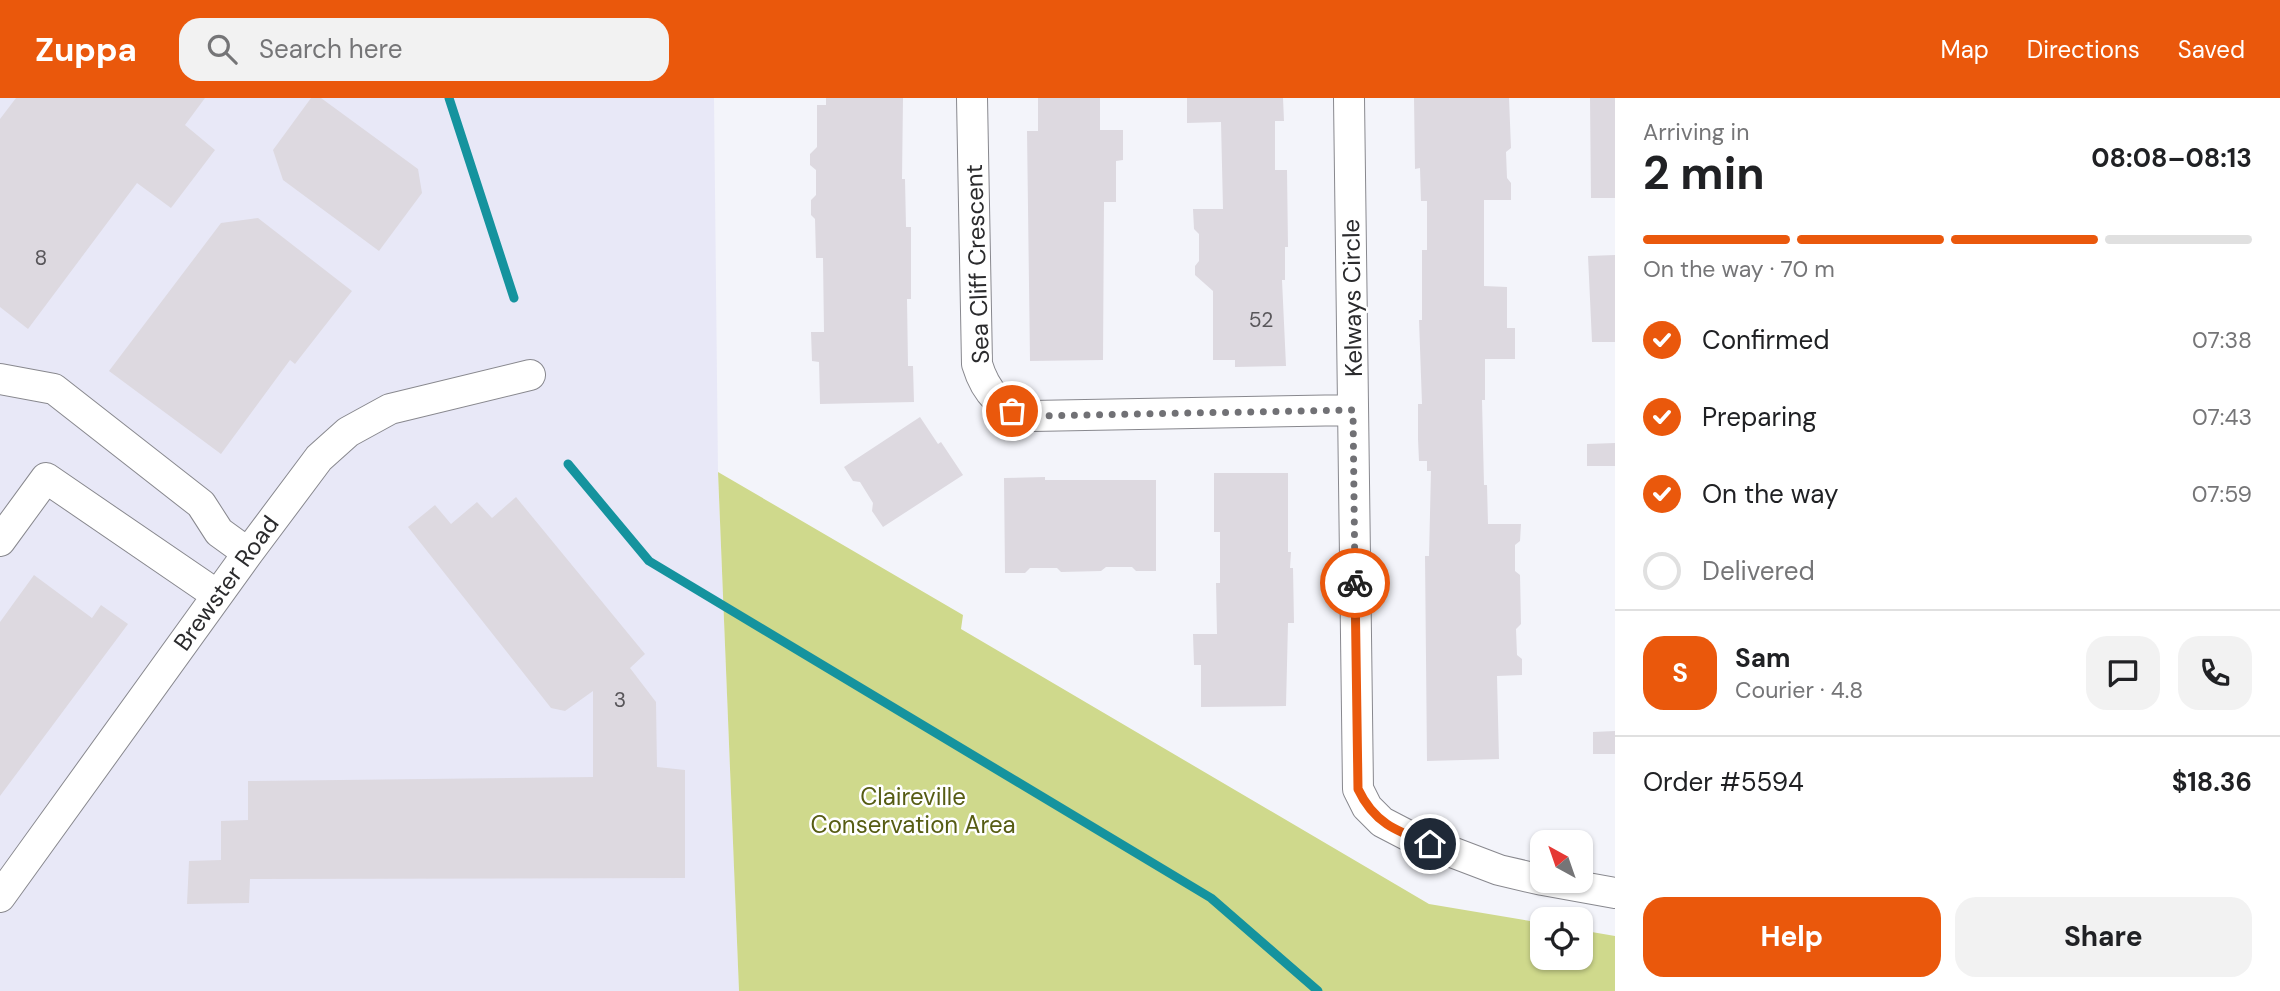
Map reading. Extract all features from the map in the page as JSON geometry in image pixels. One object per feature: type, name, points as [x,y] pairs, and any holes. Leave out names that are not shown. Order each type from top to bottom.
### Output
[{"type":"street","name":"Sea Cliff Crescent","points":[[972,98],[977,364],[983,383],[995,400],[1012,411],[1032,416],[1353,410]]},
{"type":"street","name":"Kelways Circle","points":[[1349,98],[1358,789],[1367,807],[1381,822],[1407,835],[1499,870],[1530,877]]},
{"type":"street","name":"Brewster Road","points":[[0,897],[247,552],[319,458],[348,432],[390,409],[530,375]]},
{"type":"street","points":[[0,379],[54,389],[201,505],[219,532],[247,552]]},
{"type":"street","points":[[0,541],[46,478],[217,595]]},
{"type":"street","name":"Kelways Circle","points":[[1593,889],[1615,893]]},
{"type":"shaded area","points":[[0,98],[714,98],[718,472],[739,991],[0,991]]},
{"type":"green space","name":"Claireville Conservation Area","points":[[718,472],[963,615],[961,629],[1429,904],[1530,921],[1530,970],[1593,970],[1593,932],[1615,936],[1615,991],[739,991]]},
{"type":"building","points":[[16,98],[205,98],[185,125],[215,150],[171,208],[137,183],[28,329],[0,307],[0,119]]},
{"type":"building","points":[[311,98],[321,98],[418,169],[422,193],[379,251],[283,180],[273,150]]},
{"type":"building","points":[[826,98],[903,98],[902,179],[905,179],[906,227],[911,227],[911,299],[907,299],[908,366],[913,366],[914,402],[820,404],[819,362],[812,361],[811,332],[824,332],[823,258],[816,258],[815,219],[811,215],[811,200],[816,195],[816,170],[810,165],[810,154],[817,147],[817,105],[826,105]]},
{"type":"building","points":[[1038,98],[1100,98],[1100,130],[1123,130],[1123,160],[1116,161],[1116,202],[1104,202],[1103,360],[1030,361],[1027,131],[1038,131]]},
{"type":"building","points":[[1187,98],[1283,98],[1284,121],[1275,121],[1275,170],[1287,170],[1288,247],[1285,247],[1285,280],[1282,280],[1286,366],[1235,367],[1235,360],[1213,360],[1213,291],[1195,275],[1195,266],[1199,261],[1199,234],[1194,229],[1193,209],[1223,209],[1221,122],[1187,123]]},
{"type":"building","points":[[1414,98],[1509,98],[1511,148],[1506,152],[1511,200],[1484,200],[1484,286],[1507,287],[1507,328],[1515,328],[1515,359],[1485,359],[1485,400],[1482,400],[1484,485],[1487,485],[1488,524],[1521,524],[1520,541],[1515,545],[1515,571],[1520,575],[1521,624],[1516,629],[1517,655],[1522,659],[1522,675],[1497,676],[1499,759],[1427,761],[1425,556],[1429,556],[1431,471],[1427,471],[1427,461],[1419,461],[1418,404],[1422,404],[1419,320],[1422,320],[1422,250],[1427,250],[1427,201],[1421,201],[1420,168],[1415,169]]},
{"type":"building","points":[[1590,98],[1615,98],[1615,198],[1591,198]]},
{"type":"building","points":[[258,218],[352,291],[295,364],[290,360],[221,454],[109,371],[221,223]]},
{"type":"building","points":[[1615,255],[1615,342],[1592,342],[1588,256]]},
{"type":"building","points":[[920,417],[963,475],[883,527],[872,511],[873,503],[860,482],[853,481],[844,467]]},
{"type":"building","points":[[1615,443],[1615,466],[1587,466],[1587,444]]},
{"type":"building","points":[[1214,473],[1288,473],[1288,552],[1291,552],[1290,568],[1293,568],[1294,623],[1288,623],[1286,706],[1201,707],[1201,665],[1194,665],[1193,634],[1217,634],[1216,583],[1220,583],[1220,532],[1214,532]]},
{"type":"building","points":[[1045,477],[1045,480],[1156,480],[1156,571],[1136,571],[1132,567],[1061,572],[1057,568],[1030,568],[1025,573],[1005,573],[1004,478]]},
{"type":"building","points":[[516,497],[645,654],[630,668],[656,702],[657,767],[685,770],[685,878],[250,879],[249,903],[187,904],[189,861],[221,860],[221,821],[248,820],[248,781],[593,777],[593,691],[565,711],[551,708],[408,527],[435,505],[451,524],[477,502],[492,518]]},
{"type":"building","points":[[34,575],[92,618],[101,605],[128,624],[0,796],[0,622]]},
{"type":"building","points":[[1615,731],[1615,754],[1593,754],[1593,732]]},
{"type":"waterway","points":[[449,98],[514,298]]},
{"type":"waterway","points":[[568,464],[649,561],[1211,898],[1318,991]]},
{"type":"way so far","points":[[1012,411],[1032,416],[1353,410],[1355,583]]},
{"type":"route","points":[[1355,583],[1358,789],[1367,807],[1381,822],[1430,844]]}]
